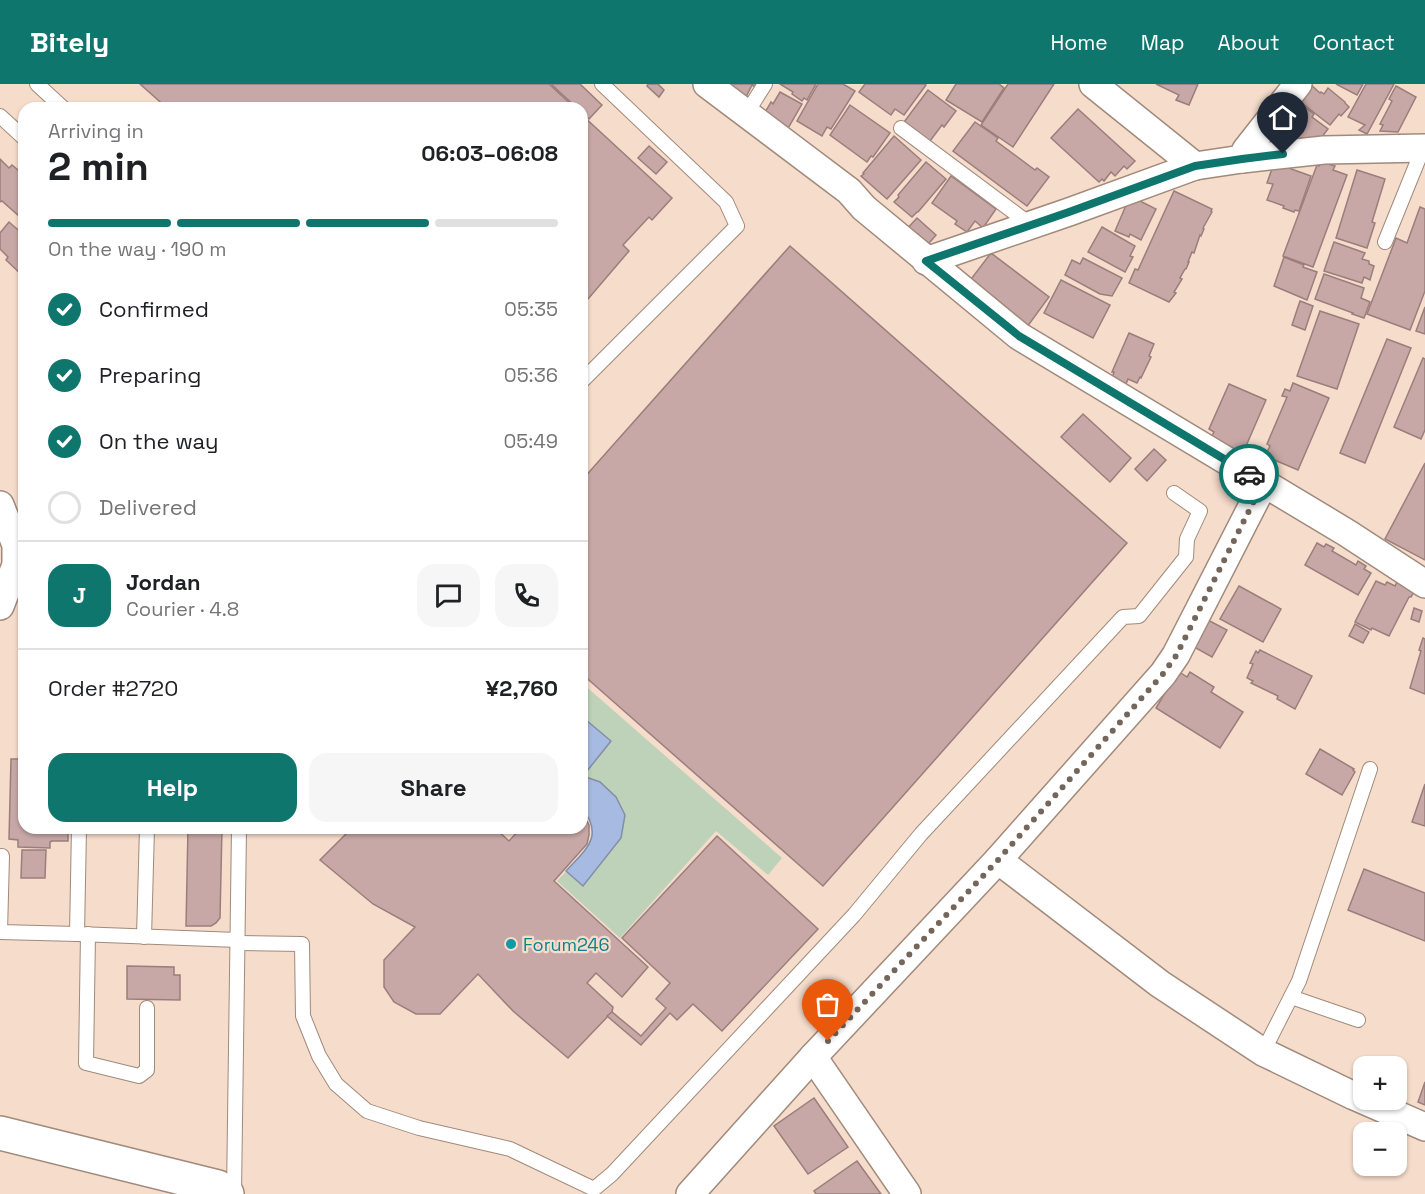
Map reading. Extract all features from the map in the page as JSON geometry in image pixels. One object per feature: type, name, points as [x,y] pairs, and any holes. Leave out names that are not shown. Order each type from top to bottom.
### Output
[{"type":"street","points":[[707,84],[849,191],[864,208],[926,261],[1019,336],[1347,533],[1425,584]]},
{"type":"street","points":[[1093,84],[1195,166]]},
{"type":"street","points":[[1242,159],[1246,150],[1298,84]]},
{"type":"street","points":[[926,261],[1195,166],[1324,150],[1424,148]]},
{"type":"street","points":[[690,1194],[813,1057],[998,860],[1163,674],[1176,656],[1263,483]]},
{"type":"street","points":[[0,505],[16,545],[16,565],[0,606]]},
{"type":"street","points":[[998,860],[1160,984],[1263,1052],[1425,1127]]},
{"type":"street","points":[[813,1057],[907,1194]]},
{"type":"street","points":[[0,1133],[218,1187],[227,1194]]},
{"type":"lane","points":[[37,84],[56,102]]},
{"type":"lane","points":[[588,375],[737,226],[726,202],[602,84]]},
{"type":"lane","points":[[746,114],[765,84]]},
{"type":"lane","points":[[0,116],[18,132]]},
{"type":"lane","points":[[901,128],[1031,225]]},
{"type":"lane","points":[[1385,242],[1424,148]]},
{"type":"lane","points":[[2,856],[0,932],[302,944],[303,1016],[319,1056],[336,1084],[367,1111],[419,1128],[510,1149],[594,1189],[612,1174],[846,924],[921,834],[1123,617],[1139,616],[1186,557],[1187,539],[1200,512],[1174,493]]},
{"type":"lane","points":[[1263,1052],[1299,981],[1370,769]]},
{"type":"lane","points":[[79,834],[86,1063],[139,1076],[147,1070],[147,1008]]},
{"type":"lane","points":[[144,937],[147,834]]},
{"type":"lane","points":[[234,1194],[239,834]]},
{"type":"lane","points":[[1290,997],[1358,1020]]},
{"type":"green space","points":[[588,688],[782,858],[768,875],[716,831],[620,938],[557,881],[587,848],[592,829],[589,819]]},
{"type":"water","points":[[588,722],[611,741],[588,770]]},
{"type":"water","points":[[588,778],[600,782],[616,797],[625,815],[621,838],[583,886],[566,871],[590,842],[592,827],[589,818]]},
{"type":"building","points":[[140,84],[549,84],[568,102],[160,102]]},
{"type":"building","points":[[551,84],[580,84],[602,105],[589,119],[588,102],[570,102]]},
{"type":"building","points":[[658,84],[664,90],[659,97],[647,86]]},
{"type":"building","points":[[721,84],[759,84],[757,88],[752,85],[746,97]]},
{"type":"building","points":[[780,84],[816,84],[807,100],[804,98],[802,101]]},
{"type":"building","points":[[818,84],[843,84],[855,91],[831,129],[827,127],[822,136],[797,121]]},
{"type":"building","points":[[865,84],[926,85],[904,115],[895,109],[891,115],[859,92]]},
{"type":"building","points":[[956,84],[999,84],[1004,88],[982,122],[946,100]]},
{"type":"building","points":[[1008,84],[1054,84],[1013,147],[981,125]]},
{"type":"building","points":[[1156,84],[1198,84],[1189,105],[1176,100],[1179,95]]},
{"type":"building","points":[[1310,84],[1324,94],[1328,88],[1349,107],[1330,125],[1298,100]]},
{"type":"building","points":[[1336,84],[1363,84],[1357,95]]},
{"type":"building","points":[[1366,84],[1394,84],[1367,134],[1359,130],[1365,125],[1348,117]]},
{"type":"building","points":[[1396,86],[1416,97],[1398,132],[1380,131],[1383,125],[1380,124],[1392,101],[1389,99]]},
{"type":"building","points":[[928,90],[956,111],[930,141],[904,122]]},
{"type":"building","points":[[780,92],[802,104],[787,130],[763,116]]},
{"type":"building","points":[[1296,101],[1314,114],[1312,117],[1328,129],[1318,142],[1307,142],[1301,138],[1297,143],[1292,144],[1286,140],[1289,136],[1285,133],[1280,139],[1274,134]]},
{"type":"building","points":[[850,105],[890,133],[867,162],[830,135]]},
{"type":"building","points":[[1078,109],[1135,161],[1127,169],[1124,166],[1115,176],[1111,172],[1104,181],[1102,179],[1099,182],[1051,138]]},
{"type":"building","points":[[588,121],[672,198],[652,220],[649,217],[623,245],[629,251],[588,299]]},
{"type":"building","points":[[975,122],[998,138],[996,141],[1035,170],[1037,168],[1049,177],[1027,206],[953,151]]},
{"type":"building","points":[[894,136],[921,160],[887,199],[861,176]]},
{"type":"building","points":[[649,146],[667,162],[656,174],[638,158]]},
{"type":"building","points":[[0,159],[9,168],[12,165],[18,170],[18,215],[2,201],[0,202]]},
{"type":"building","points":[[926,162],[946,179],[912,217],[894,202]]},
{"type":"building","points":[[1321,162],[1335,166],[1333,170],[1347,175],[1313,267],[1283,256],[1317,165],[1319,166]]},
{"type":"building","points":[[1280,165],[1311,176],[1299,211],[1294,212],[1267,200],[1273,184],[1267,183],[1273,166]]},
{"type":"building","points":[[1357,170],[1385,179],[1367,248],[1336,238]]},
{"type":"building","points":[[951,176],[996,209],[983,228],[975,221],[967,232],[955,224],[957,221],[932,203]]},
{"type":"building","points":[[1174,191],[1212,209],[1212,212],[1180,278],[1182,279],[1174,292],[1176,293],[1169,302],[1129,283],[1135,269],[1138,270]]},
{"type":"building","points":[[1130,196],[1156,209],[1141,240],[1130,234],[1129,237],[1115,231]]},
{"type":"building","points":[[1420,207],[1425,209],[1425,291],[1410,330],[1367,314],[1396,238],[1407,243]]},
{"type":"building","points":[[917,218],[936,235],[924,249],[904,232]]},
{"type":"building","points":[[9,222],[18,230],[18,271],[6,260],[8,257],[0,249],[0,233]]},
{"type":"building","points":[[1102,227],[1135,246],[1130,256],[1133,257],[1125,272],[1088,252]]},
{"type":"building","points":[[1334,242],[1365,253],[1362,259],[1374,266],[1370,280],[1364,277],[1362,283],[1324,271]]},
{"type":"building","points":[[790,246],[1127,543],[823,886],[588,679],[588,473]]},
{"type":"building","points":[[991,253],[1049,297],[1027,327],[968,283]]},
{"type":"building","points":[[1284,257],[1317,272],[1307,300],[1274,286]]},
{"type":"building","points":[[1083,258],[1122,278],[1112,296],[1100,294],[1065,275],[1072,260],[1080,264]]},
{"type":"building","points":[[1324,274],[1364,288],[1361,298],[1370,302],[1364,318],[1315,299]]},
{"type":"building","points":[[1061,280],[1110,305],[1093,338],[1044,313]]},
{"type":"building","points":[[1300,301],[1313,306],[1305,330],[1292,325]]},
{"type":"building","points":[[1425,307],[1425,334],[1416,331]]},
{"type":"building","points":[[1320,311],[1359,324],[1337,389],[1297,376]]},
{"type":"building","points":[[1129,333],[1154,344],[1149,356],[1151,357],[1141,378],[1137,383],[1128,379],[1126,384],[1112,378],[1114,372],[1112,372]]},
{"type":"building","points":[[1387,339],[1411,348],[1365,463],[1340,453]]},
{"type":"building","points":[[1423,358],[1425,359],[1425,430],[1421,439],[1394,427]]},
{"type":"building","points":[[1293,383],[1329,398],[1298,470],[1265,456],[1270,446],[1267,444],[1287,397],[1282,396],[1285,389],[1290,391]]},
{"type":"building","points":[[1229,384],[1266,400],[1243,453],[1210,439],[1214,432],[1209,429]]},
{"type":"building","points":[[1083,414],[1131,458],[1110,482],[1061,437]]},
{"type":"building","points":[[1154,449],[1166,460],[1147,481],[1135,469]]},
{"type":"building","points":[[1425,463],[1425,560],[1385,539]]},
{"type":"building","points":[[1317,543],[1324,547],[1326,544],[1334,548],[1332,551],[1356,565],[1358,561],[1366,566],[1364,569],[1371,573],[1358,595],[1305,565]]},
{"type":"building","points":[[1399,578],[1417,587],[1409,597],[1389,636],[1355,622],[1376,581],[1385,585],[1387,582],[1395,586]]},
{"type":"building","points":[[1239,586],[1281,609],[1263,642],[1220,619]]},
{"type":"building","points":[[1414,608],[1422,611],[1419,622],[1411,619]]},
{"type":"building","points":[[1204,618],[1227,630],[1212,657],[1194,647]]},
{"type":"building","points":[[1355,624],[1369,632],[1363,643],[1349,636]]},
{"type":"building","points":[[1423,638],[1425,639],[1425,694],[1410,688]]},
{"type":"building","points":[[1260,650],[1312,676],[1295,709],[1277,699],[1278,696],[1251,683],[1253,681],[1247,678],[1253,664],[1250,663],[1256,651],[1258,653]]},
{"type":"building","points":[[1178,671],[1187,677],[1190,672],[1214,687],[1211,692],[1243,712],[1220,748],[1156,708]]},
{"type":"building","points":[[1320,749],[1354,769],[1355,772],[1342,795],[1306,774]]},
{"type":"building","points":[[11,759],[18,759],[18,834],[68,834],[68,841],[52,841],[50,848],[18,847],[18,840],[9,839]]},
{"type":"building","points":[[1425,784],[1425,826],[1412,822]]},
{"type":"building","name":"Forum246","points":[[588,823],[589,835],[587,844],[554,881],[648,967],[622,997],[596,973],[587,983],[613,1007],[612,1012],[568,1058],[513,1011],[478,974],[440,1014],[416,1014],[394,1002],[384,987],[384,960],[415,927],[373,904],[320,860],[346,834],[501,834],[509,841],[515,834],[588,834]]},
{"type":"building","points":[[188,834],[222,834],[220,918],[211,926],[186,926]]},
{"type":"building","points":[[717,836],[818,929],[722,1031],[693,1004],[677,1020],[670,1013],[641,1045],[607,1016],[612,1012],[641,1036],[666,1008],[656,999],[670,983],[622,938]]},
{"type":"building","points":[[22,850],[46,850],[45,878],[21,878]]},
{"type":"building","points":[[1364,869],[1425,893],[1425,941],[1348,910]]},
{"type":"building","points":[[127,966],[174,967],[174,975],[180,975],[180,1000],[127,999]]},
{"type":"building","points":[[1425,1082],[1425,1105],[1418,1102]]},
{"type":"building","points":[[814,1098],[848,1147],[808,1174],[774,1126]]},
{"type":"building","points":[[857,1161],[881,1194],[816,1194],[814,1191]]},
{"type":"way so far","points":[[828,1041],[998,860],[1163,674],[1176,656],[1263,483],[1249,474]]},
{"type":"place","name":"Forum246","points":[[511,944]]},
{"type":"route","points":[[1249,474],[1019,336],[926,261],[1195,166],[1283,154]]}]
